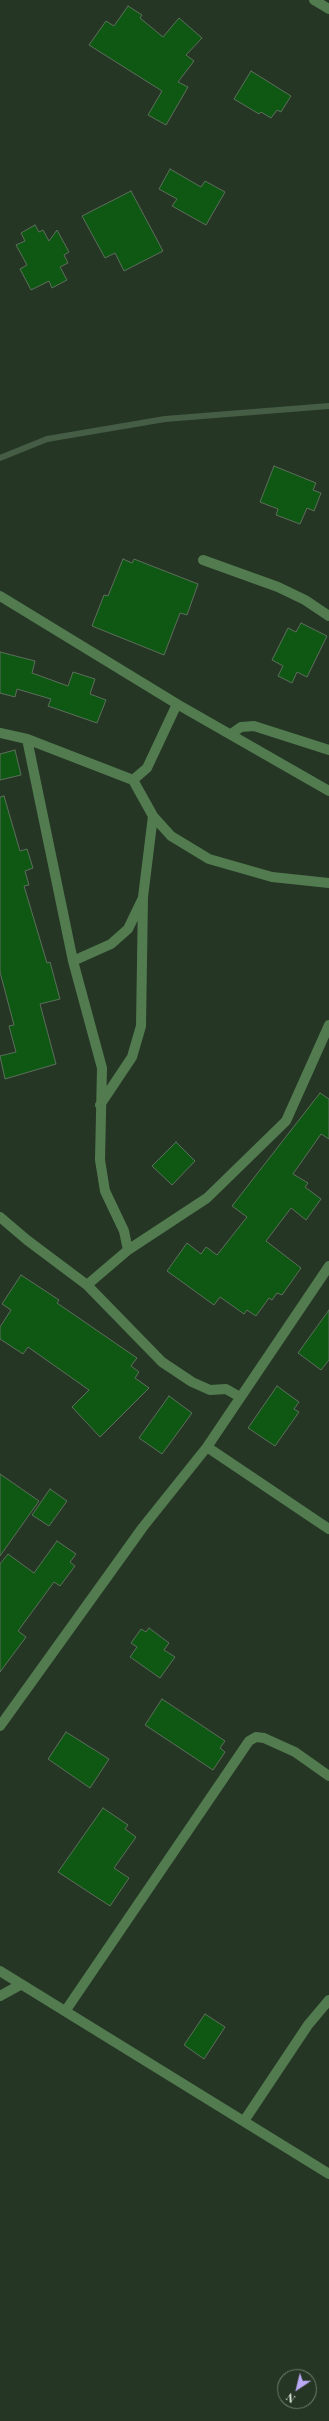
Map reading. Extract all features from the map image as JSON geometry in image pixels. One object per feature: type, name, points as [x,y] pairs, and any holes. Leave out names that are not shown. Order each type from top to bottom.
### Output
[{"type":"street","points":[[314,0],[329,9]]},
{"type":"street","points":[[203,560],[278,587],[305,600],[329,616]]},
{"type":"street","points":[[0,596],[177,704],[329,791]]},
{"type":"street","points":[[133,780],[147,768],[177,704]]},
{"type":"street","points":[[231,734],[241,727],[254,726],[329,750]]},
{"type":"street","points":[[0,733],[27,739],[133,780],[153,816],[171,836],[209,859],[272,877],[329,883]]},
{"type":"street","points":[[27,739],[73,961],[102,1068],[100,1160],[106,1191],[124,1231],[128,1250]]},
{"type":"street","points":[[100,1105],[132,1057],[141,1026],[143,896],[153,816]]},
{"type":"street","points":[[73,961],[111,944],[128,929],[143,896]]},
{"type":"street","points":[[87,1285],[128,1250],[207,1198],[286,1121],[329,1025]]},
{"type":"street","points":[[0,1217],[27,1240],[87,1285],[162,1362],[192,1382],[210,1390],[226,1389],[240,1397]]},
{"type":"street","points":[[0,1726],[143,1527],[206,1447],[240,1397],[325,1281],[329,1266]]},
{"type":"street","points":[[206,1447],[329,1529]]},
{"type":"street","points":[[66,2010],[249,1741],[256,1737],[264,1738],[295,1752],[329,1776]]},
{"type":"street","points":[[0,1971],[20,1985],[66,2010],[329,2174]]},
{"type":"street","points":[[0,1996],[20,1985]]},
{"type":"street","points":[[244,2121],[308,2025],[329,2000]]},
{"type":"building","points":[[128,6],[142,15],[140,18],[163,37],[179,18],[202,38],[186,55],[194,61],[178,82],[188,87],[166,125],[148,115],[162,91],[89,45],[106,21],[114,26]]},
{"type":"building","points":[[251,71],[291,96],[281,112],[277,110],[271,118],[261,112],[259,114],[234,99]]},
{"type":"building","points":[[170,169],[201,187],[205,181],[225,192],[206,225],[172,206],[177,199],[159,189]]},
{"type":"building","points":[[131,191],[163,251],[124,271],[115,253],[105,258],[82,216]]},
{"type":"building","points":[[35,225],[39,232],[43,230],[49,241],[57,230],[69,252],[64,255],[68,263],[60,267],[67,280],[52,288],[49,281],[31,290],[20,269],[27,265],[16,245],[25,241],[21,233]]},
{"type":"building","points":[[274,466],[316,483],[313,490],[321,493],[314,511],[307,508],[300,524],[276,515],[278,509],[260,502]]},
{"type":"building","points":[[123,559],[132,563],[134,559],[198,584],[187,615],[180,613],[164,655],[92,626],[104,595],[108,596]]},
{"type":"building","points":[[301,623],[327,636],[307,677],[297,672],[292,683],[278,676],[283,666],[272,660],[288,628],[296,632]]},
{"type":"building","points":[[0,652],[35,661],[32,673],[68,686],[73,672],[95,679],[90,694],[106,700],[97,723],[48,706],[51,699],[17,689],[15,697],[0,693]]},
{"type":"building","points":[[15,750],[21,775],[0,780],[0,754]]},
{"type":"building","points":[[4,796],[20,851],[27,849],[33,868],[25,871],[29,885],[24,886],[47,963],[50,962],[60,999],[40,1004],[56,1064],[5,1079],[0,1056],[16,1052],[9,1026],[14,1025],[0,972],[0,797]]},
{"type":"building","points":[[320,1093],[329,1099],[329,1139],[321,1134],[293,1174],[308,1183],[305,1187],[321,1199],[306,1220],[291,1208],[266,1241],[301,1268],[282,1295],[277,1293],[272,1300],[269,1298],[256,1316],[247,1310],[244,1314],[220,1297],[214,1305],[167,1271],[187,1243],[201,1254],[206,1247],[217,1255],[247,1217],[232,1206]]},
{"type":"building","points":[[176,1142],[195,1161],[172,1185],[152,1166]]},
{"type":"building","points":[[21,1275],[59,1300],[57,1303],[137,1358],[131,1366],[139,1372],[135,1378],[149,1388],[100,1437],[72,1407],[89,1390],[28,1347],[23,1354],[0,1339],[0,1327],[11,1310],[2,1304]]},
{"type":"building","points":[[329,1310],[329,1360],[321,1370],[298,1353]]},
{"type":"building","points":[[277,1386],[299,1402],[294,1409],[299,1412],[275,1446],[248,1428]]},
{"type":"building","points":[[169,1396],[192,1413],[162,1454],[139,1438]]},
{"type":"building","points":[[0,1474],[39,1501],[0,1556]]},
{"type":"building","points":[[50,1489],[67,1501],[49,1526],[32,1515]]},
{"type":"building","points":[[57,1541],[76,1554],[70,1562],[75,1566],[60,1586],[54,1582],[18,1631],[26,1637],[0,1672],[0,1564],[8,1554],[34,1573]]},
{"type":"building","points":[[149,1628],[169,1643],[164,1650],[175,1657],[160,1678],[130,1657],[137,1647],[131,1643],[141,1629],[146,1632]]},
{"type":"building","points":[[162,1699],[225,1741],[220,1748],[225,1752],[213,1770],[145,1725]]},
{"type":"building","points":[[66,1732],[109,1759],[90,1788],[48,1759]]},
{"type":"building","points":[[103,1808],[128,1825],[125,1829],[136,1837],[114,1868],[129,1878],[110,1906],[58,1872]]},
{"type":"building","points":[[205,2014],[225,2027],[204,2059],[184,2045]]},
{"type":"waterway","points":[[0,458],[47,439],[165,419],[329,406]]}]
